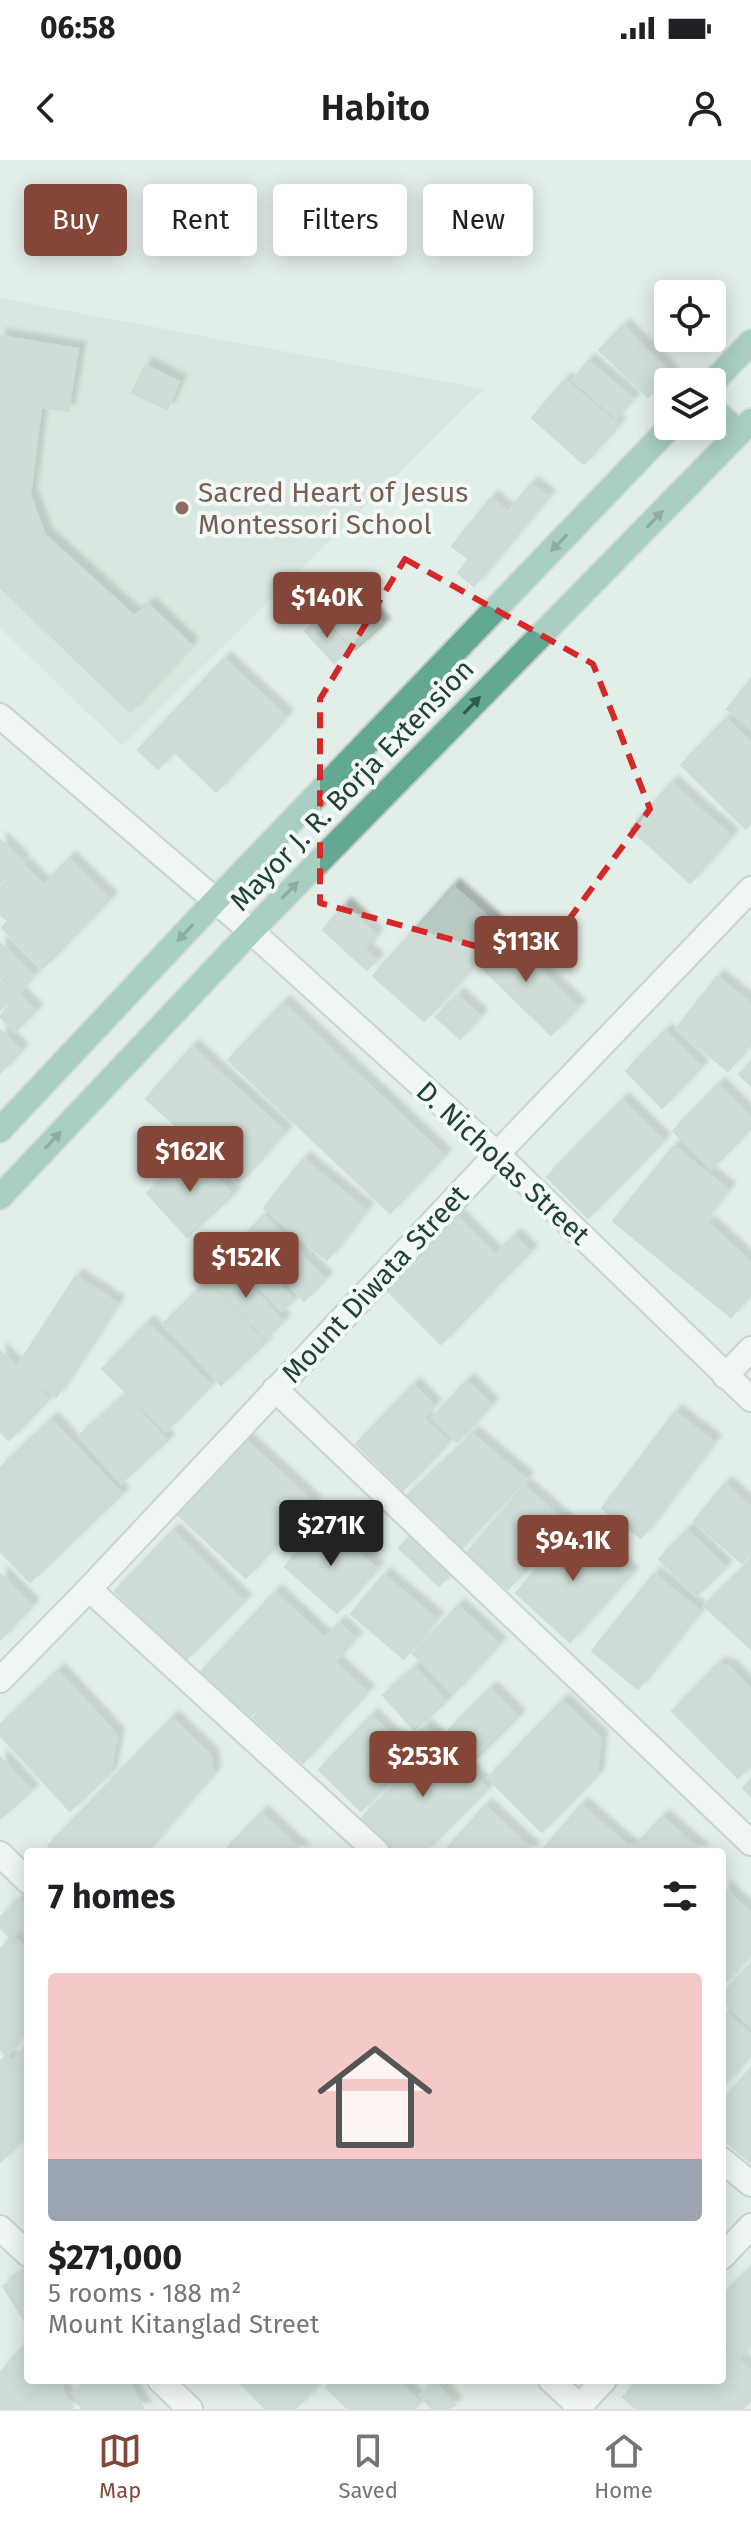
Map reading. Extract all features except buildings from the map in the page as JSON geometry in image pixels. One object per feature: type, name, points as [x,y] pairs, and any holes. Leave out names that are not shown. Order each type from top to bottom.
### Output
[{"type":"main road","points":[[726,368],[751,342]]},
{"type":"main road","points":[[726,416],[746,426]]},
{"type":"main road","name":"Mayor J. R. Borja Extension","points":[[0,1197],[251,931],[746,426]]},
{"type":"main road","name":"Mayor J. R. Borja Extension","points":[[0,1130],[658,440]]},
{"type":"street","name":"D. Nicholas Street","points":[[0,716],[216,900],[497,1154],[751,1399]]},
{"type":"street","name":"Mount Diwata Street","points":[[0,1680],[751,889]]},
{"type":"street","points":[[725,1376],[751,1349]]},
{"type":"street","points":[[275,1389],[751,1843]]},
{"type":"street","points":[[89,1589],[373,1848]]},
{"type":"street","points":[[0,1854],[24,1877]]},
{"type":"street","points":[[726,2163],[751,2184]]},
{"type":"street","points":[[726,2253],[751,2226]]},
{"type":"street","points":[[0,2228],[24,2250]]},
{"type":"street","points":[[164,2384],[190,2409]]},
{"type":"street","points":[[555,2384],[578,2408],[600,2384]]},
{"type":"highlighted area","points":[[405,559],[593,664],[650,809],[537,963],[320,903],[320,699]]},
{"type":"shaded area","name":"Sacred Heart of Jesus Montessori School","points":[[0,298],[484,389],[122,746],[0,628]]},
{"type":"place","name":"Sacred Heart of Jesus Montessori School","points":[[182,508]]}]
